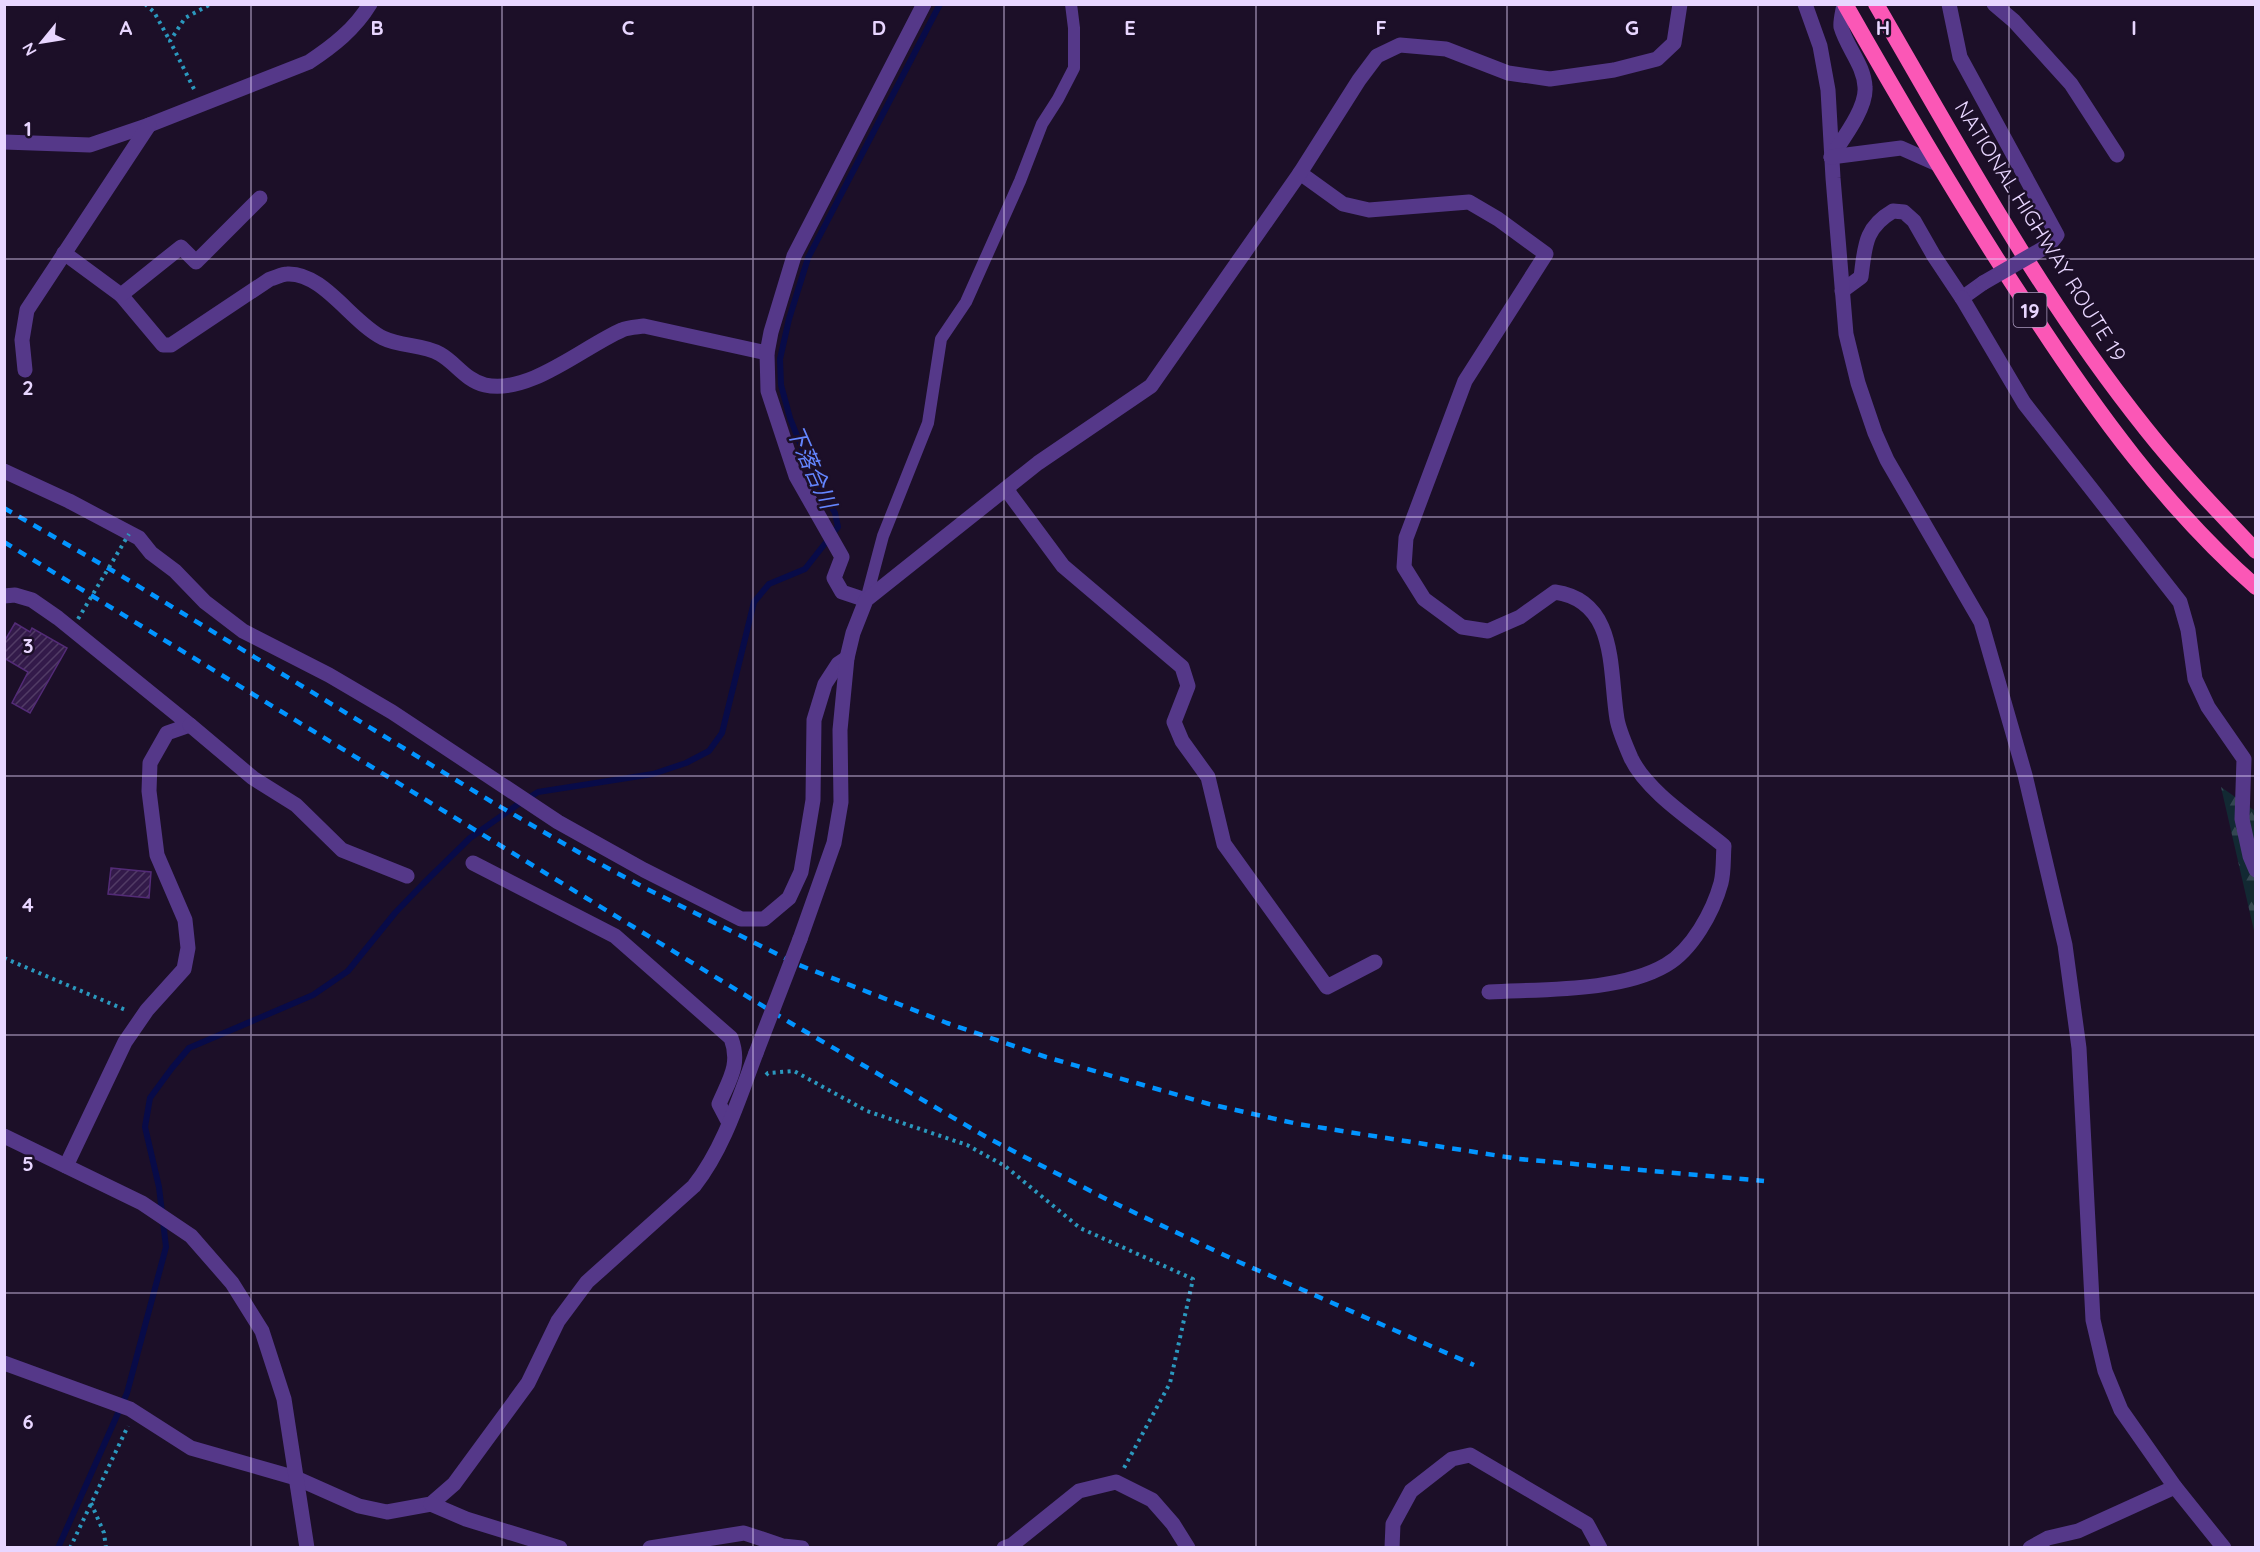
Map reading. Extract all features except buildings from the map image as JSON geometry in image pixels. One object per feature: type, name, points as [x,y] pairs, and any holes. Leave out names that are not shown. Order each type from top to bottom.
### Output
[{"type":"highway","name":"19","points":[[1844,4],[1937,164],[2062,359],[2121,441],[2206,538],[2256,587]]},
{"type":"highway","name":"NATIONAL HIGHWAY ROUTE 19","points":[[1876,4],[2030,264],[2108,380],[2147,430],[2256,551]]},
{"type":"street","points":[[4,142],[90,145],[149,125],[309,62],[333,46],[362,18],[370,4]]},
{"type":"street","points":[[866,600],[842,592],[834,578],[842,557],[796,476],[768,391],[767,353],[771,332],[795,256],[924,4]]},
{"type":"street","points":[[4,1363],[132,1410],[191,1448],[296,1478],[359,1506],[387,1512],[431,1504],[454,1484],[528,1383],[558,1321],[587,1282],[694,1186],[706,1170],[729,1123],[800,939],[834,843],[841,802],[840,730],[847,658],[853,633],[866,600],[1038,463],[1151,386],[1300,173],[1359,80],[1377,56],[1400,45],[1446,49],[1508,73],[1550,79],[1614,70],[1657,59],[1674,43],[1680,4]]},
{"type":"street","points":[[1805,4],[1820,46],[1828,90],[1831,157],[1846,334],[1858,383],[1875,433],[1887,459],[1981,622],[2022,764],[2065,945],[2079,1048],[2092,1320],[2104,1371],[2121,1410],[2175,1487],[2224,1548]]},
{"type":"street","points":[[1831,157],[1848,132],[1862,103],[1866,88],[1858,62],[1840,26],[1844,4]]},
{"type":"street","points":[[1949,4],[1960,57],[2057,236],[2049,245],[1983,283],[1962,298]]},
{"type":"street","points":[[1994,4],[2014,21],[2072,84],[2118,155]]},
{"type":"street","points":[[25,370],[22,340],[27,310],[149,125]]},
{"type":"street","points":[[1831,157],[1901,148],[1937,164]]},
{"type":"street","points":[[1300,173],[1343,204],[1369,210],[1469,202],[1498,219],[1546,254],[1465,381],[1406,538],[1404,567],[1424,598],[1462,627],[1488,631],[1520,617],[1555,592],[1572,594],[1596,613],[1611,652],[1617,721],[1632,760],[1654,788],[1724,846],[1721,881],[1710,914],[1691,942],[1667,965],[1633,980],[1587,986],[1489,992]]},
{"type":"street","points":[[121,295],[181,247],[196,262],[260,198]]},
{"type":"street","points":[[1842,291],[1861,278],[1867,238],[1874,225],[1893,211],[1904,212],[1914,221],[2024,403],[2180,602],[2188,630],[2194,679],[2208,708],[2244,759],[2242,819],[2250,856],[2256,870]]},
{"type":"street","points":[[64,253],[121,295],[163,345],[171,345],[270,279],[286,274],[304,276],[321,286],[365,328],[386,340],[440,354],[466,377],[485,385],[511,385],[537,376],[624,329],[644,326],[767,353]]},
{"type":"street","points":[[4,471],[69,501],[138,538],[205,602],[243,631],[356,691],[536,808],[644,870],[741,919],[764,919],[789,898],[801,872],[813,800],[814,720],[825,684],[838,664],[847,658]]},
{"type":"street","points":[[1006,489],[1063,566],[1182,667],[1188,686],[1174,722],[1182,741],[1208,777],[1224,844],[1328,987],[1375,962]]},
{"type":"street","points":[[4,596],[15,595],[32,600],[58,618],[253,778],[296,806],[342,850],[407,876]]},
{"type":"street","points":[[66,1166],[125,1042],[184,969],[189,948],[185,920],[157,855],[149,791],[150,763],[167,733],[190,725]]},
{"type":"street","points":[[473,863],[615,936],[731,1038],[735,1049],[736,1064],[718,1104],[729,1123]]},
{"type":"street","points":[[4,1136],[148,1208],[191,1236],[232,1282],[262,1331],[284,1399],[307,1548]]},
{"type":"street","points":[[1392,1548],[1393,1524],[1411,1491],[1452,1460],[1470,1455],[1587,1524],[1600,1548]]},
{"type":"street","points":[[1004,1548],[1012,1545],[1079,1491],[1116,1482],[1152,1500],[1173,1524],[1188,1548]]},
{"type":"street","points":[[2030,1548],[2048,1538],[2078,1531],[2175,1487]]},
{"type":"street","points":[[431,1504],[466,1519],[560,1548]]},
{"type":"street","points":[[650,1548],[744,1533],[783,1546],[802,1548]]},
{"type":"lane","points":[[866,600],[883,536],[928,423],[942,339],[966,302],[1020,181],[1042,124],[1059,99],[1074,68],[1074,28],[1071,4]]},
{"type":"path","points":[[145,4],[154,12],[201,104]]},
{"type":"path","points":[[170,41],[185,18],[211,4]]},
{"type":"path","points":[[78,619],[129,534]]},
{"type":"path","points":[[4,958],[143,1017]]},
{"type":"path","points":[[762,1083],[768,1073],[794,1071],[867,1111],[967,1145],[1005,1166],[1080,1228],[1193,1279],[1170,1383],[1116,1482]]},
{"type":"path","points":[[70,1548],[132,1410]]},
{"type":"path","points":[[91,1502],[104,1533],[106,1548]]},
{"type":"green space","points":[[2221,787],[2255,811],[2255,935]]},
{"type":"waterway","name":"下落合川","points":[[58,1548],[127,1393],[166,1247],[159,1187],[145,1127],[150,1098],[172,1068],[189,1048],[313,995],[348,971],[395,913],[470,838],[538,792],[653,774],[686,763],[709,751],[722,733],[754,602],[769,584],[805,569],[838,527],[835,513],[811,471],[790,418],[781,385],[780,359],[789,319],[808,258],[940,4]]},
{"type":"railway","points":[[4,508],[120,575],[492,802],[580,853],[799,965],[947,1023],[1046,1057],[1209,1104],[1298,1124],[1519,1159],[1764,1181]]},
{"type":"railway","points":[[4,542],[789,1022],[988,1138],[1110,1201],[1239,1262],[1474,1365]]}]
